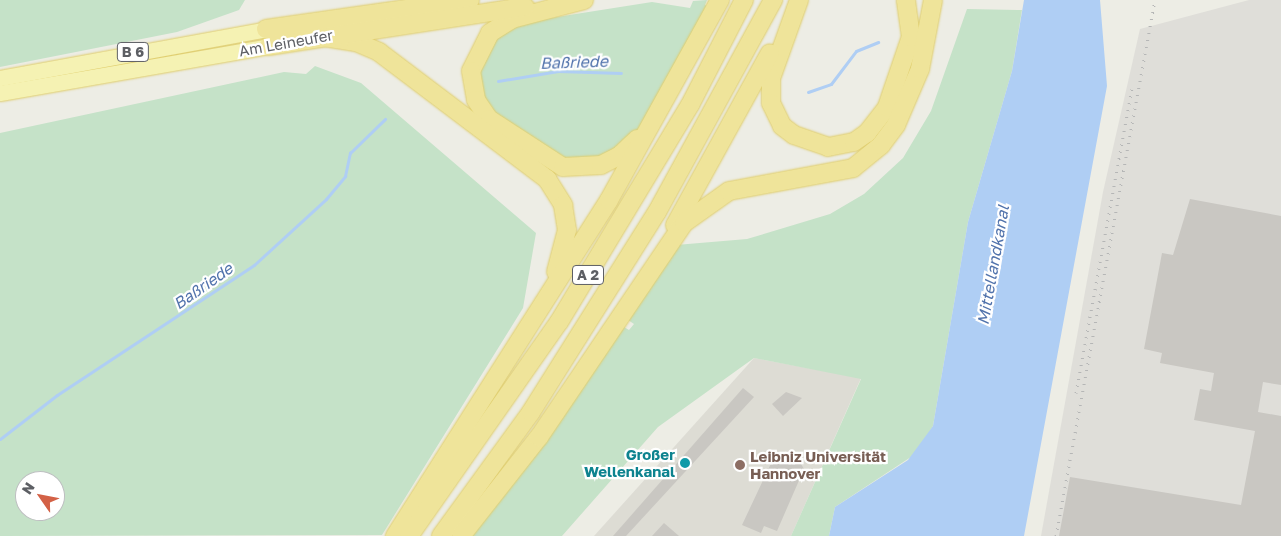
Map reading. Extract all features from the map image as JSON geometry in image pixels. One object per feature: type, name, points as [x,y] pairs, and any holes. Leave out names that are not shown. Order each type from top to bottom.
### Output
[{"type":"highway","name":"Am Leineufer","points":[[267,38],[470,0]]},
{"type":"highway","name":"Am Leineufer","points":[[267,38],[324,37],[573,0]]},
{"type":"highway","points":[[584,0],[512,19],[486,38],[471,71],[476,100],[489,119],[551,161],[574,169],[594,167],[619,156],[634,142],[681,75]]},
{"type":"highway","points":[[395,536],[531,324],[681,75],[720,0]]},
{"type":"highway","name":"A 2","points":[[409,536],[559,322],[690,105],[744,0]]},
{"type":"highway","name":"A 2","points":[[441,536],[531,412],[612,285],[708,122],[773,0]]},
{"type":"highway","points":[[798,0],[771,78],[772,103],[782,126],[794,135],[828,147],[854,142],[867,133],[887,107],[911,37],[906,0]]},
{"type":"highway","points":[[637,290],[798,0]]},
{"type":"highway","points":[[461,536],[539,437],[684,223],[704,205],[756,183],[822,176],[868,159],[896,125],[907,104],[920,69],[933,0]]},
{"type":"highway","points":[[324,37],[356,42],[379,52],[547,178],[563,205],[567,230],[560,263],[531,324]]},
{"type":"main road","name":"Am Leineufer","points":[[0,78],[267,38]]},
{"type":"main road","name":"Am Leineufer","points":[[0,93],[267,38]]},
{"type":"shaded area","points":[[1249,0],[1281,0],[1281,536],[1041,536],[1103,192],[1140,29]]},
{"type":"shaded area","name":"Leibniz Universität Hannover","points":[[754,358],[861,378],[791,536],[594,536]]},
{"type":"green space","points":[[0,0],[245,0],[239,10],[177,32],[0,67]]},
{"type":"green space","points":[[707,0],[705,5],[709,7],[640,131],[617,153],[568,162],[497,118],[483,97],[479,79],[485,51],[501,33],[525,22],[652,2],[690,8],[693,1]]},
{"type":"green space","points":[[967,9],[1022,10],[1012,71],[968,222],[933,426],[917,453],[835,507],[829,536],[791,536],[861,379],[754,358],[658,427],[562,536],[471,536],[624,327],[629,330],[634,324],[628,320],[676,245],[747,239],[830,214],[864,194],[903,158],[931,111]]},
{"type":"green space","points":[[315,66],[361,83],[536,233],[523,308],[382,535],[0,536],[0,133],[284,72],[306,74]]},
{"type":"water","name":"Mittellandkanal","points":[[1024,0],[1100,0],[1107,86],[1024,536],[829,536],[835,507],[908,460],[933,426],[968,222],[1012,71]]},
{"type":"building","points":[[1190,199],[1281,216],[1281,385],[1263,382],[1258,412],[1281,416],[1281,536],[1059,536],[1070,477],[1241,505],[1255,431],[1194,420],[1200,389],[1211,391],[1214,373],[1160,363],[1162,353],[1144,349],[1162,253],[1173,255]]},
{"type":"building","name":"Großer Wellenkanal","points":[[743,388],[754,397],[626,536],[613,536]]},
{"type":"building","points":[[786,392],[802,398],[783,416],[772,404]]},
{"type":"building","points":[[774,457],[801,464],[804,469],[777,531],[764,526],[761,533],[742,525]]},
{"type":"building","points":[[664,523],[679,536],[652,536]]},
{"type":"waterway","name":"Baßriede","points":[[808,92],[831,84],[856,51],[878,42]]},
{"type":"waterway","name":"Baßriede","points":[[498,81],[558,71],[621,73]]},
{"type":"waterway","name":"Baßriede","points":[[0,439],[57,395],[254,265],[326,199],[345,176],[350,153],[385,119]]},
{"type":"railway","points":[[1056,536],[1155,0]]},
{"type":"railway","points":[[1076,393],[1132,89]]},
{"type":"place","name":"Großer Wellenkanal","points":[[685,463]]},
{"type":"place","name":"Leibniz Universität Hannover","points":[[740,465]]}]
